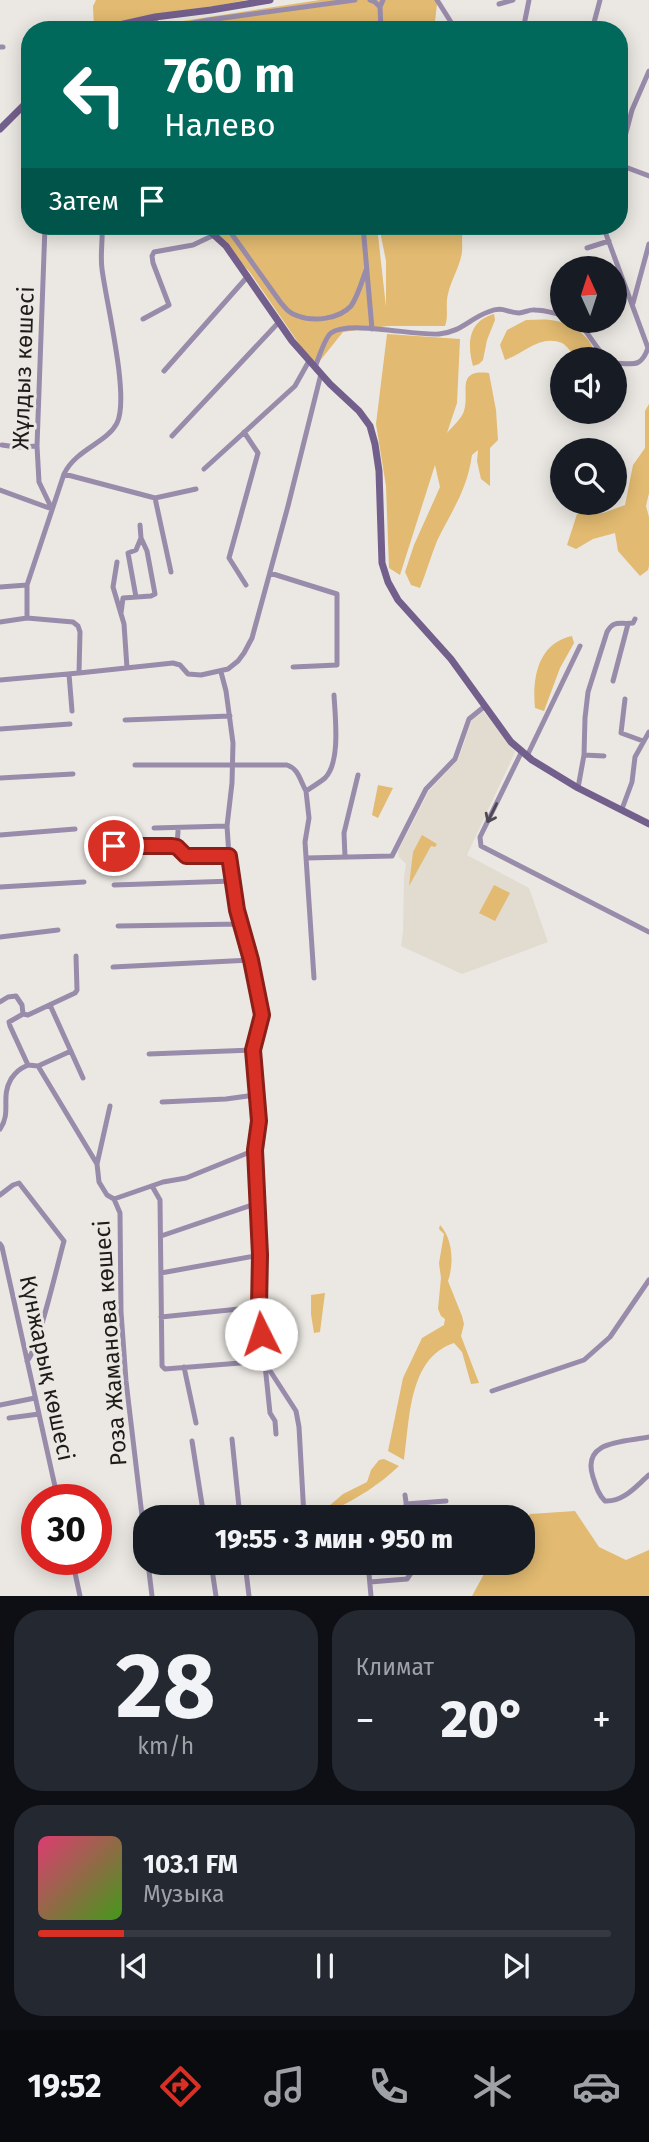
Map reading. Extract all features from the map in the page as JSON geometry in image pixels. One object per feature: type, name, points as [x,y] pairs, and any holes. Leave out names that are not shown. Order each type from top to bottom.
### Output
[{"type":"street","points":[[137,21],[270,0]]},
{"type":"street","points":[[204,21],[355,0]]},
{"type":"street","points":[[370,0],[380,7]]},
{"type":"street","points":[[381,21],[380,7],[383,0]]},
{"type":"street","points":[[437,0],[450,21]]},
{"type":"street","points":[[499,4],[513,0]]},
{"type":"street","points":[[525,21],[529,0]]},
{"type":"street","points":[[594,21],[600,0]]},
{"type":"street","points":[[155,17],[156,21]]},
{"type":"street","points":[[628,125],[649,71]]},
{"type":"street","points":[[0,129],[21,108]]},
{"type":"street","points":[[628,168],[649,176]]},
{"type":"street","name":"Жұлдыз көшесі","points":[[45,235],[37,446],[39,482],[52,509]]},
{"type":"street","points":[[27,618],[27,585],[68,465],[110,433],[118,423],[121,408],[119,371],[101,265],[102,235]]},
{"type":"street","points":[[143,319],[169,305],[153,262],[154,252],[193,245],[214,235],[226,246],[279,322],[315,367],[359,411],[372,432],[379,471],[382,563],[388,582],[402,606],[451,659],[511,742],[524,754],[578,788],[649,824]]},
{"type":"street","points":[[232,235],[281,303],[289,312],[300,317],[325,318],[339,314],[351,305],[366,270]]},
{"type":"street","points":[[364,235],[372,329]]},
{"type":"street","points":[[607,235],[649,348],[641,363],[627,364]]},
{"type":"street","points":[[587,248],[609,241]]},
{"type":"street","points":[[632,303],[649,244]]},
{"type":"street","points":[[164,371],[248,276]]},
{"type":"street","points":[[0,680],[173,663],[193,675],[220,672],[238,661],[248,646],[270,573],[288,506],[315,367],[331,333],[352,328],[436,335],[464,327],[485,313],[500,308],[519,313],[534,309],[550,312]]},
{"type":"street","points":[[172,436],[279,322]]},
{"type":"street","points":[[587,333],[598,347]]},
{"type":"street","points":[[204,469],[315,367]]},
{"type":"street","points":[[244,432],[258,453],[229,558],[246,585]]},
{"type":"street","points":[[2,445],[37,446]]},
{"type":"street","points":[[64,474],[155,498],[196,489]]},
{"type":"street","points":[[0,491],[52,509]]},
{"type":"street","points":[[155,498],[171,572]]},
{"type":"street","points":[[121,613],[121,599],[155,594],[140,525]]},
{"type":"street","points":[[136,597],[128,553],[136,550],[141,538]]},
{"type":"street","points":[[117,562],[113,587],[125,629],[128,668]]},
{"type":"street","points":[[270,573],[335,592],[337,597],[337,665],[293,667]]},
{"type":"street","points":[[0,587],[27,585]]},
{"type":"street","points":[[0,622],[27,618],[73,622],[80,629],[79,673]]},
{"type":"street","points":[[578,788],[584,755],[588,692],[607,632],[616,622],[628,624],[635,619]]},
{"type":"street","points":[[613,681],[628,624]]},
{"type":"street","points":[[580,646],[480,837],[481,846],[649,932]]},
{"type":"street","points":[[220,672],[230,716],[233,764],[227,826],[229,856],[262,1015],[253,1050],[259,1121],[255,1150],[260,1255],[259,1307],[270,1413],[275,1421],[276,1434]]},
{"type":"street","points":[[69,674],[72,711]]},
{"type":"street","points":[[306,791],[327,776],[332,761],[336,735],[334,695]]},
{"type":"street","points":[[625,699],[621,733],[643,741]]},
{"type":"street","points":[[306,858],[392,856],[426,789],[455,759],[471,716],[485,706]]},
{"type":"street","points":[[125,720],[230,716]]},
{"type":"street","points":[[0,729],[70,724]]},
{"type":"street","points":[[622,809],[632,782],[635,757],[649,732]]},
{"type":"street","points":[[584,755],[604,756]]},
{"type":"street","points":[[135,765],[233,764],[294,767],[306,791],[309,818],[305,842],[314,978]]},
{"type":"street","points":[[0,778],[73,774]]},
{"type":"street","points":[[345,857],[344,833],[358,775]]},
{"type":"street","points":[[154,828],[227,826]]},
{"type":"street","points":[[0,835],[75,829]]},
{"type":"street","points":[[177,847],[178,831]]},
{"type":"street","points":[[114,846],[177,847],[186,856],[229,856]]},
{"type":"street","points":[[114,886],[233,881]]},
{"type":"street","points":[[0,887],[84,882]]},
{"type":"street","points":[[118,926],[241,924]]},
{"type":"street","points":[[0,937],[58,930]]},
{"type":"street","points":[[28,1065],[9,1022],[75,993],[76,956]]},
{"type":"street","points":[[113,967],[251,960]]},
{"type":"street","points":[[0,1002],[16,996],[23,1014]]},
{"type":"street","points":[[50,1005],[83,1078]]},
{"type":"street","points":[[149,1054],[253,1050]]},
{"type":"street","points":[[0,1129],[6,1118],[3,1097],[6,1086],[18,1069],[28,1065],[38,1066],[71,1051]]},
{"type":"street","name":"Роза Жаманова көшесі","points":[[38,1066],[97,1164],[102,1188],[114,1199],[120,1213],[121,1312],[141,1505]]},
{"type":"street","points":[[162,1102],[255,1095]]},
{"type":"street","points":[[97,1164],[110,1106]]},
{"type":"street","points":[[114,1199],[186,1178],[255,1150]]},
{"type":"street","points":[[0,1195],[19,1183],[64,1241],[31,1357],[27,1361]]},
{"type":"street","points":[[152,1186],[159,1200],[162,1366],[165,1369],[264,1360]]},
{"type":"street","points":[[161,1236],[258,1203]]},
{"type":"street","name":"Күнжарық көшесі","points":[[0,1244],[54,1484]]},
{"type":"street","points":[[161,1273],[260,1255]]},
{"type":"street","points":[[492,1391],[584,1360],[610,1337],[649,1280]]},
{"type":"street","points":[[161,1317],[259,1307]]},
{"type":"street","points":[[264,1360],[296,1411],[303,1505]]},
{"type":"street","points":[[184,1367],[196,1423]]},
{"type":"street","points":[[0,1405],[35,1398]]},
{"type":"street","points":[[9,1418],[39,1414]]},
{"type":"street","points":[[649,1437],[598,1448],[589,1463],[597,1490],[605,1501],[620,1499],[649,1475]]},
{"type":"street","points":[[232,1439],[239,1505]]},
{"type":"street","points":[[192,1441],[202,1505]]},
{"type":"street","points":[[405,1495],[406,1504],[446,1501]]},
{"type":"street","points":[[75,1575],[80,1596]]},
{"type":"street","points":[[149,1575],[152,1596]]},
{"type":"street","points":[[213,1575],[216,1596]]},
{"type":"street","points":[[246,1575],[249,1596]]},
{"type":"street","points":[[369,1575],[371,1596]]},
{"type":"street","points":[[370,1582],[407,1579],[410,1575]]},
{"type":"shaded area","points":[[96,0],[246,0],[140,21],[94,21],[93,6]]},
{"type":"shaded area","points":[[320,0],[435,0],[437,4],[435,21],[183,21]]},
{"type":"shaded area","points":[[212,235],[378,235],[386,307],[386,261],[381,235],[462,235],[461,258],[448,294],[445,326],[388,326],[343,332],[315,367],[249,271]]},
{"type":"shaded area","points":[[494,314],[495,320],[483,360],[473,366],[471,334],[479,322]]},
{"type":"shaded area","points":[[526,320],[550,320],[550,333],[581,333],[592,347],[567,347],[562,343],[546,341],[505,360],[500,345],[507,330]]},
{"type":"shaded area","points":[[387,334],[460,339],[457,403],[447,433],[463,414],[466,383],[472,375],[489,373],[496,410],[498,440],[490,448],[490,486],[481,479],[477,461],[478,450],[472,455],[463,490],[437,541],[420,588],[411,585],[405,572],[440,487],[435,465],[400,575],[389,568],[386,486],[376,424]]},
{"type":"shaded area","points":[[649,404],[649,493],[646,506],[649,517],[649,566],[640,576],[618,551],[615,533],[593,539],[576,549],[567,545],[577,515],[627,515],[627,495],[633,465],[645,448],[645,411]]},
{"type":"shaded area","points":[[572,636],[574,643],[560,668],[544,711],[535,708],[536,674],[540,663],[551,646]]},
{"type":"shaded area","points":[[483,711],[515,752],[467,855],[529,888],[548,942],[462,974],[401,946],[406,864],[399,857],[398,851],[429,791],[458,760],[472,720]]},
{"type":"shaded area","points":[[378,785],[393,788],[378,818],[372,815]]},
{"type":"shaded area","points":[[422,835],[437,844],[435,847],[431,846],[409,886],[413,852]]},
{"type":"shaded area","points":[[494,885],[510,893],[495,921],[479,913]]},
{"type":"shaded area","points":[[440,1225],[450,1244],[452,1260],[448,1281],[464,1324],[461,1336],[479,1383],[471,1384],[462,1352],[454,1343],[439,1351],[428,1362],[414,1392],[404,1460],[388,1451],[403,1378],[422,1338],[444,1325],[445,1319],[438,1309],[441,1278],[439,1263],[444,1234],[439,1229]]},
{"type":"shaded area","points":[[325,1293],[320,1332],[314,1333],[311,1295]]},
{"type":"shaded area","points":[[384,1459],[399,1466],[351,1501],[343,1505],[330,1505],[343,1494],[367,1482],[371,1470],[379,1460]]},
{"type":"shaded area","points":[[575,1511],[599,1547],[626,1560],[649,1550],[649,1596],[472,1596],[483,1575],[535,1575],[535,1514]]},
{"type":"route","points":[[114,846],[172,846],[186,856],[229,856],[237,910],[262,1015],[253,1050],[259,1121],[255,1150],[261,1334]]}]
